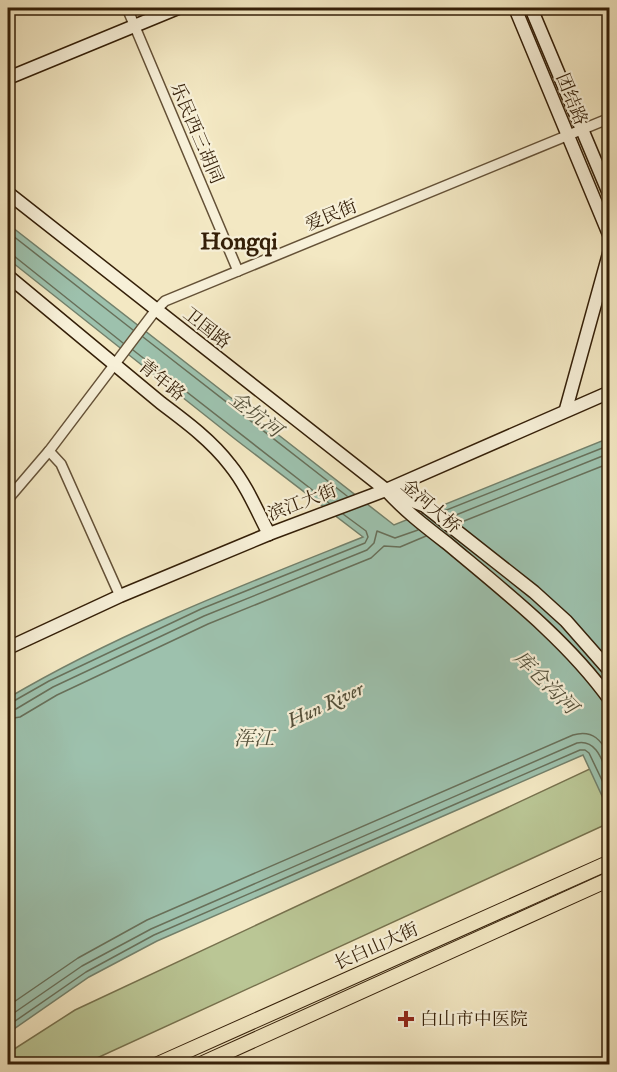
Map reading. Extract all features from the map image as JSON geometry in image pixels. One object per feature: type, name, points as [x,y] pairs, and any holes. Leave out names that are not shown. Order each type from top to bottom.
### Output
[{"type":"main road","name":"长白山大街","points":[[158,1065],[609,862]]},
{"type":"main road","name":"长白山大街","points":[[201,1065],[609,879]]},
{"type":"street","name":"乐民西三胡同","points":[[127,8],[238,271]]},
{"type":"street","points":[[8,78],[178,8]]},
{"type":"street","name":"团结路","points":[[515,8],[609,237]]},
{"type":"street","name":"团结路","points":[[531,8],[609,196]]},
{"type":"street","name":"爱民街","points":[[8,499],[49,451],[165,301],[609,118]]},
{"type":"street","name":"卫国路","points":[[8,193],[155,311],[386,490]]},
{"type":"street","points":[[566,409],[609,250]]},
{"type":"street","name":"青年路","points":[[8,276],[117,362],[218,451],[245,486],[269,534]]},
{"type":"street","name":"滨江大街","points":[[8,648],[120,596],[269,534],[386,490],[609,392]]},
{"type":"street","points":[[49,451],[62,464],[120,596]]},
{"type":"street","name":"金河大桥","points":[[386,490],[425,506],[534,592],[566,621],[609,671]]},
{"type":"street","name":"金河大桥","points":[[386,490],[404,510],[503,591],[565,647],[609,700]]},
{"type":"shaded area","points":[[609,760],[609,823],[84,1064],[8,1064],[8,1053],[75,1010]]},
{"type":"water","name":"浑江","points":[[8,224],[394,525],[609,438],[609,811],[583,755],[157,941],[89,977],[8,1033],[8,698],[94,652],[182,611],[363,537],[8,259]]},
{"type":"place","name":"白山市中医院","points":[[406,1019]]},
{"type":"district","name":"Hongqi","points":[[239,241]]},
{"type":"water label","name":"金坑河","points":[[256,414]]},
{"type":"water label","name":"库仓沟河","points":[[546,682]]},
{"type":"water label","name":"Hun River","points":[[325,704]]}]
